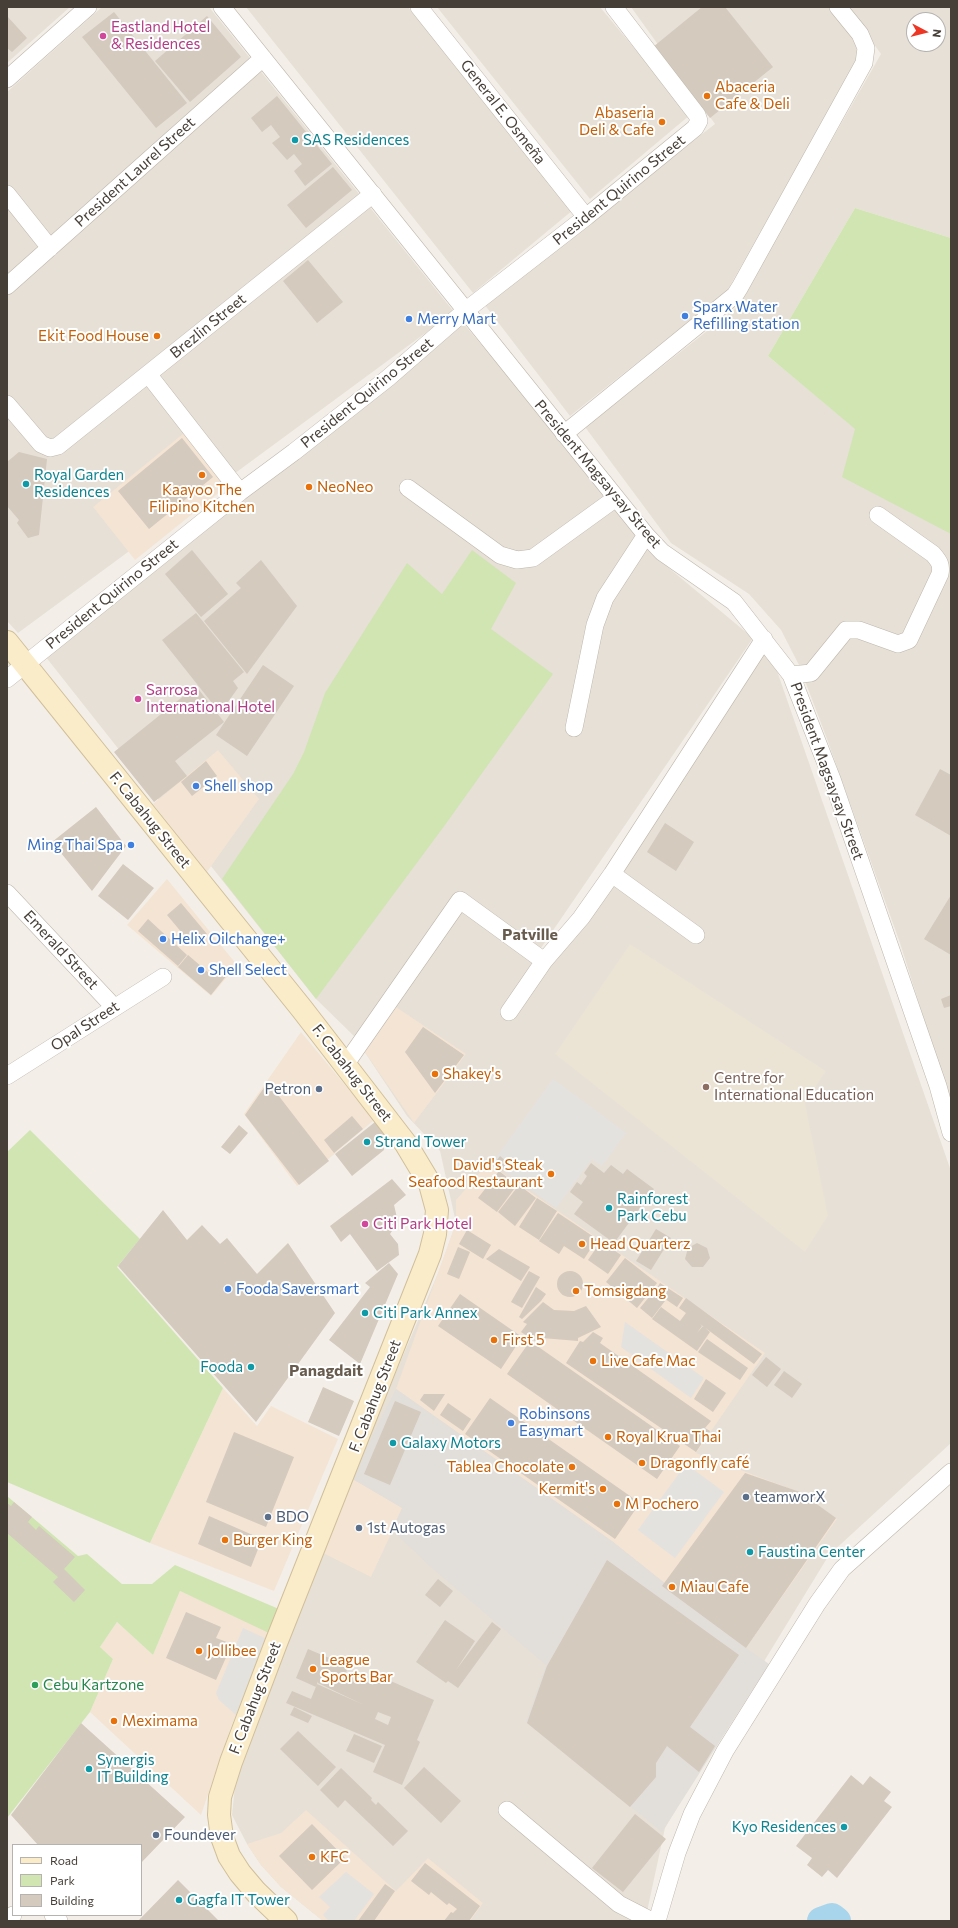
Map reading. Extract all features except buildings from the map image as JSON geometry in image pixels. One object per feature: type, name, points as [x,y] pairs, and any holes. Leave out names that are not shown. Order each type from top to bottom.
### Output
[{"type":"main road","name":"F. Cabahug Street","points":[[7,642],[345,1065],[406,1144],[430,1184],[437,1210],[435,1234],[430,1254],[276,1643],[231,1762],[220,1797],[219,1815],[222,1837],[230,1856],[240,1873],[256,1892],[286,1921]]},
{"type":"street","points":[[7,79],[88,7]]},
{"type":"street","name":"President Magsaysay Street","points":[[222,7],[646,535],[662,552],[734,602],[791,675],[842,808],[938,1086],[951,1132]]},
{"type":"street","name":"General E. Osmeña","points":[[419,7],[586,217]]},
{"type":"street","name":"President Quirino Street","points":[[7,679],[240,492],[294,452],[388,378],[465,311],[586,217],[695,128],[698,121],[697,115],[614,7]]},
{"type":"street","points":[[564,434],[735,295],[864,63],[866,48],[860,34],[838,7]]},
{"type":"street","name":"President Laurel Street","points":[[7,286],[263,58]]},
{"type":"street","points":[[7,194],[50,248]]},
{"type":"street","name":"Brezlin Street","points":[[7,404],[41,444],[50,448],[58,446],[373,194]]},
{"type":"street","points":[[148,374],[240,492]]},
{"type":"street","points":[[408,488],[500,555],[517,560],[533,558],[616,498]]},
{"type":"street","points":[[791,675],[812,673],[846,630],[859,630],[898,644],[909,640],[940,574],[940,561],[878,515]]},
{"type":"street","points":[[574,728],[595,624],[605,598],[646,535]]},
{"type":"street","points":[[509,1012],[544,961],[581,918],[612,874],[764,639]]},
{"type":"street","points":[[612,874],[696,935]]},
{"type":"street","name":"Emerald Street","points":[[9,900],[114,1007]]},
{"type":"street","points":[[345,1065],[460,900],[544,961]]},
{"type":"street","name":"Opal Street","points":[[7,1076],[163,977]]},
{"type":"street","points":[[657,1921],[677,1854],[692,1814],[725,1751],[817,1604],[842,1569],[951,1472]]},
{"type":"street","points":[[507,1810],[619,1904],[652,1921]]},
{"type":"shaded area","points":[[7,7],[70,7],[7,63]]},
{"type":"shaded area","points":[[102,7],[209,7],[454,312],[18,633],[7,621],[7,92]]},
{"type":"shaded area","points":[[246,7],[408,7],[573,210],[473,293]]},
{"type":"shaded area","points":[[437,7],[600,7],[690,115],[590,199]]},
{"type":"shaded area","points":[[631,7],[833,7],[855,41],[858,59],[727,291],[570,416],[484,304],[715,124]]},
{"type":"shaded area","points":[[847,7],[951,7],[951,238],[855,208],[768,356],[856,429],[951,534],[951,1105],[900,943],[827,739],[799,665],[781,630],[749,594],[671,543],[585,427],[735,309],[881,54]]},
{"type":"shaded area","points":[[463,323],[606,492],[646,549],[753,638],[541,948],[460,892],[356,1038],[316,999],[45,656]]},
{"type":"shaded area","points":[[184,433],[226,487],[135,560],[93,507]]},
{"type":"shaded area","points":[[761,648],[776,668],[951,1171],[951,1443],[829,1555],[665,1828],[645,1921],[323,1921],[281,1887],[261,1865],[247,1844],[232,1815],[236,1776],[351,1478],[439,1271],[456,1223],[440,1151],[407,1116],[362,1048],[457,906],[543,966]]},
{"type":"shaded area","points":[[218,750],[259,799],[207,872],[153,804]]},
{"type":"shaded area","points":[[167,879],[237,965],[211,996],[127,925]]},
{"type":"shaded area","name":"Centre for International Education","points":[[630,944],[826,1071],[805,1103],[828,1216],[805,1252],[555,1054]]},
{"type":"shaded area","points":[[390,1003],[466,1054],[414,1123],[362,1048]]},
{"type":"shaded area","points":[[301,1032],[374,1120],[297,1186],[244,1114]]},
{"type":"shaded area","points":[[553,1079],[626,1133],[602,1166],[592,1159],[556,1208],[493,1162]]},
{"type":"shaded area","points":[[488,1163],[765,1353],[696,1453],[799,1492],[837,1519],[746,1648],[611,1541],[396,1389],[456,1223],[456,1200]]},
{"type":"shaded area","points":[[625,1322],[704,1378],[691,1398],[621,1347]]},
{"type":"shaded area","points":[[223,1388],[257,1426],[271,1406],[338,1439],[274,1591],[150,1543]]},
{"type":"shaded area","points":[[396,1389],[612,1541],[746,1648],[769,1664],[662,1832],[526,1722],[546,1665],[432,1568],[392,1530],[402,1508],[351,1478]]},
{"type":"shaded area","points":[[686,1464],[724,1492],[675,1558],[638,1530]]},
{"type":"shaded area","points":[[351,1478],[403,1508],[371,1577],[321,1552]]},
{"type":"shaded area","points":[[180,1591],[270,1632],[231,1727],[201,1815],[90,1712],[113,1659],[100,1647],[117,1622],[153,1655]]},
{"type":"shaded area","points":[[243,1628],[267,1639],[236,1715],[219,1700],[216,1693]]},
{"type":"shaded area","points":[[306,1810],[396,1891],[428,1858],[483,1903],[470,1921],[323,1921],[281,1887],[261,1865],[247,1844],[281,1833]]},
{"type":"shaded area","points":[[346,1872],[374,1894],[354,1921],[329,1921],[323,1915],[330,1907],[319,1897]]},
{"type":"green space","points":[[855,208],[951,238],[951,534],[842,477],[855,429],[768,356]]},
{"type":"green space","points":[[472,550],[516,583],[491,629],[553,674],[445,825],[316,999],[222,879],[293,774],[304,752],[325,693],[407,563],[442,594]]},
{"type":"green space","points":[[30,1130],[140,1239],[117,1267],[223,1388],[150,1543],[7,1482],[7,1152]]},
{"type":"green space","points":[[7,1496],[78,1556],[87,1554],[122,1584],[152,1584],[175,1565],[279,1609],[269,1633],[180,1591],[153,1655],[117,1622],[100,1647],[113,1659],[90,1712],[7,1818]]},
{"type":"waterway","points":[[821,1921],[832,1917],[837,1921]]},
{"type":"place","name":"Eastland Hotel & Residences","points":[[103,36]]},
{"type":"place","name":"Abaceria Cafe & Deli","points":[[707,96]]},
{"type":"place","name":"Abaseria Deli & Cafe","points":[[662,122]]},
{"type":"place","name":"SAS Residences","points":[[295,140]]},
{"type":"place","name":"Sparx Water Refilling station","points":[[685,316]]},
{"type":"place","name":"Merry Mart","points":[[409,319]]},
{"type":"place","name":"Ekit Food House","points":[[157,336]]},
{"type":"place","name":"Kaayoo The Filipino Kitchen","points":[[202,475]]},
{"type":"place","name":"Royal Garden Residences","points":[[26,484]]},
{"type":"place","name":"NeoNeo","points":[[309,487]]},
{"type":"place","name":"Sarrosa International Hotel","points":[[138,699]]},
{"type":"place","name":"Shell shop","points":[[196,786]]},
{"type":"place","name":"Ming Thai Spa","points":[[131,845]]},
{"type":"place","name":"Helix Oilchange+","points":[[163,939]]},
{"type":"place","name":"Shell Select","points":[[201,970]]},
{"type":"place","name":"Shakey's","points":[[435,1074]]},
{"type":"place","name":"Centre for International Education","points":[[706,1087]]},
{"type":"place","name":"Petron","points":[[319,1089]]},
{"type":"place","name":"Strand Tower","points":[[367,1142]]},
{"type":"place","name":"David's Steak Seafood Restaurant","points":[[551,1174]]},
{"type":"place","name":"Rainforest Park Cebu","points":[[609,1208]]},
{"type":"place","name":"Citi Park Hotel","points":[[365,1224]]},
{"type":"place","name":"Head Quarterz","points":[[582,1244]]},
{"type":"place","name":"Fooda Saversmart","points":[[228,1289]]},
{"type":"place","name":"Tomsigdang","points":[[576,1291]]},
{"type":"place","name":"Citi Park Annex","points":[[365,1313]]},
{"type":"place","name":"First 5","points":[[494,1340]]},
{"type":"place","name":"Live Cafe Mac","points":[[593,1361]]},
{"type":"place","name":"Fooda","points":[[251,1367]]},
{"type":"place","name":"Robinsons Easymart","points":[[511,1423]]},
{"type":"place","name":"Royal Krua Thai","points":[[608,1437]]},
{"type":"place","name":"Galaxy Motors","points":[[393,1443]]},
{"type":"place","name":"Dragonfly café","points":[[642,1463]]},
{"type":"place","name":"Tablea Chocolate","points":[[572,1467]]},
{"type":"place","name":"Kermit's","points":[[603,1489]]},
{"type":"place","name":"teamworX","points":[[746,1497]]},
{"type":"place","name":"M Pochero","points":[[617,1504]]},
{"type":"place","name":"BDO","points":[[268,1517]]},
{"type":"place","name":"1st Autogas","points":[[359,1528]]},
{"type":"place","name":"Burger King","points":[[225,1540]]},
{"type":"place","name":"Faustina Center","points":[[750,1552]]},
{"type":"place","name":"Miau Cafe","points":[[672,1587]]},
{"type":"place","name":"Jollibee","points":[[199,1651]]},
{"type":"place","name":"League Sports Bar","points":[[313,1669]]},
{"type":"place","name":"Cebu Kartzone","points":[[35,1685]]},
{"type":"place","name":"Meximama","points":[[114,1721]]},
{"type":"place","name":"Synergis IT Building","points":[[89,1769]]},
{"type":"place","name":"Kyo Residences","points":[[844,1827]]},
{"type":"place","name":"Foundever","points":[[156,1835]]},
{"type":"place","name":"KFC","points":[[312,1857]]},
{"type":"place","name":"Gagfa IT Tower","points":[[179,1900]]},
{"type":"district","name":"Patville","points":[[530,935]]},
{"type":"district","name":"Panagdait","points":[[326,1371]]}]
